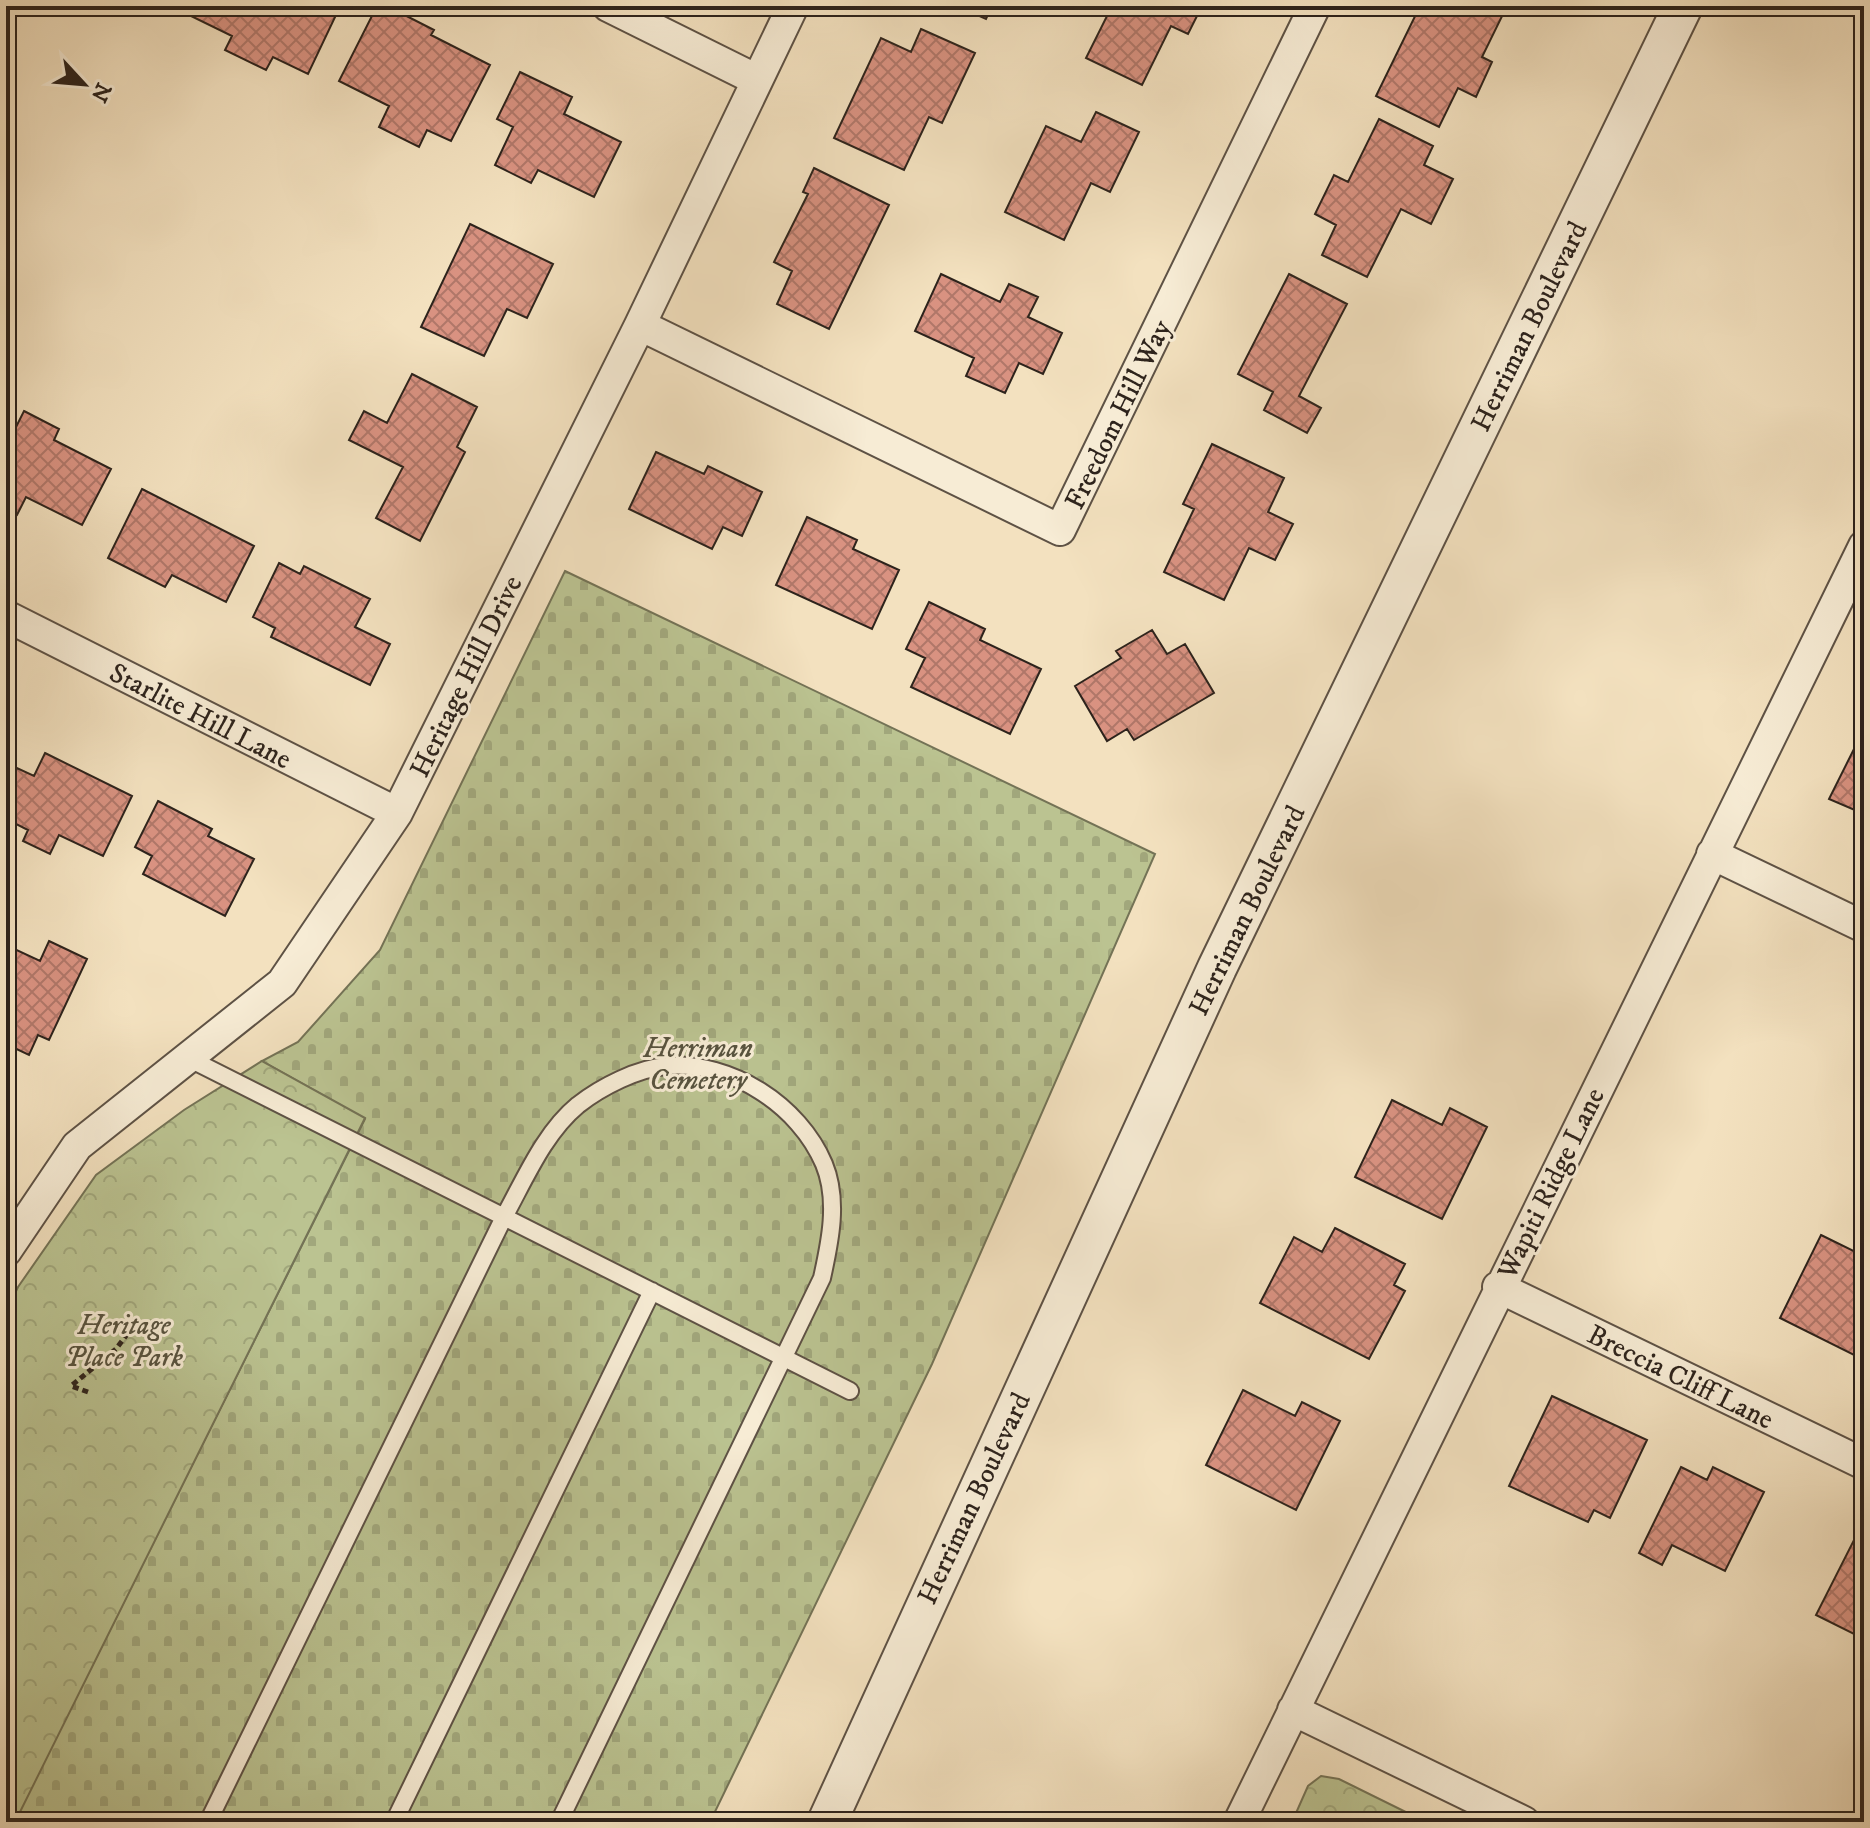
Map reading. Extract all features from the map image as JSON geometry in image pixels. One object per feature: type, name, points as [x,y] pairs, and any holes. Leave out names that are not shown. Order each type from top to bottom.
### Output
[{"type":"street","points":[[608,6],[757,80]]},
{"type":"street","name":"Heritage Hill Drive","points":[[6,1251],[77,1146],[282,983],[397,813],[640,325],[793,6]]},
{"type":"street","name":"Freedom Hill Way","points":[[640,325],[1060,530],[1315,6]]},
{"type":"street","name":"Herriman Boulevard","points":[[827,1822],[1217,968],[1683,6]]},
{"type":"street","name":"Wapiti Ridge Lane","points":[[1239,1822],[1498,1287],[1864,546]]},
{"type":"street","name":"Starlite Hill Lane","points":[[6,616],[397,813]]},
{"type":"street","points":[[1712,854],[1864,927]]},
{"type":"street","name":"Breccia Cliff Lane","points":[[1498,1287],[1864,1464]]},
{"type":"street","points":[[1293,1710],[1524,1822]]},
{"type":"lane","points":[[188,1058],[850,1391]]},
{"type":"lane","points":[[208,1822],[504,1217],[547,1141],[578,1105],[623,1079],[666,1066],[709,1068],[753,1086],[796,1119],[825,1165],[833,1227],[822,1278],[559,1822]]},
{"type":"lane","points":[[394,1822],[652,1291]]},
{"type":"path","points":[[88,1392],[71,1386],[116,1349],[137,1321]]},
{"type":"green space","name":"Herriman Cemetery","points":[[565,571],[1155,854],[932,1364],[710,1822],[14,1822],[365,1119],[262,1061],[298,1042],[380,950]]},
{"type":"green space","name":"Heritage Place Park","points":[[262,1061],[365,1118],[15,1822],[6,1822],[6,1312],[18,1287],[96,1175],[184,1110]]},
{"type":"green space","points":[[1321,1776],[1339,1779],[1426,1822],[1292,1822],[1308,1786]]},
{"type":"building","points":[[196,6],[317,6],[336,15],[308,74],[273,57],[266,70],[225,50],[232,36],[191,16]]},
{"type":"building","points":[[377,6],[387,6],[434,30],[431,35],[490,65],[451,141],[427,130],[419,147],[379,127],[389,106],[339,81]]},
{"type":"building","points":[[957,6],[992,6],[986,19]]},
{"type":"building","points":[[1112,6],[1202,6],[1188,34],[1171,26],[1142,85],[1086,58]]},
{"type":"building","points":[[1420,6],[1507,6],[1482,57],[1492,62],[1476,97],[1458,88],[1439,127],[1376,96]]},
{"type":"building","points":[[921,29],[975,53],[942,123],[929,117],[904,170],[834,138],[881,38],[911,52]]},
{"type":"building","points":[[520,72],[572,97],[564,114],[621,142],[594,197],[538,170],[531,183],[495,165],[513,127],[497,119]]},
{"type":"building","points":[[1096,112],[1139,132],[1110,192],[1091,183],[1064,240],[1005,212],[1046,126],[1081,142]]},
{"type":"building","points":[[1379,119],[1433,146],[1424,165],[1453,179],[1431,224],[1401,209],[1367,277],[1322,255],[1336,225],[1315,214],[1334,175],[1348,182]]},
{"type":"building","points":[[814,168],[889,205],[829,329],[777,304],[792,271],[774,262],[808,194],[803,192]]},
{"type":"building","points":[[470,224],[553,264],[527,318],[507,309],[484,356],[421,327]]},
{"type":"building","points":[[941,274],[1000,302],[1009,284],[1038,297],[1028,317],[1062,333],[1043,374],[1019,363],[1005,393],[966,376],[974,358],[915,331]]},
{"type":"building","points":[[1289,274],[1347,304],[1299,396],[1321,408],[1307,433],[1264,410],[1273,392],[1238,374]]},
{"type":"building","points":[[412,374],[477,407],[457,447],[465,452],[420,541],[376,518],[403,467],[349,440],[364,411],[387,423]]},
{"type":"building","points":[[24,411],[59,429],[54,440],[111,469],[82,525],[26,497],[17,515],[6,509],[6,434],[11,437]]},
{"type":"building","points":[[1212,444],[1284,478],[1268,512],[1293,524],[1275,560],[1249,548],[1224,600],[1164,572],[1194,509],[1183,504]]},
{"type":"building","points":[[656,452],[704,474],[708,466],[762,492],[742,536],[723,527],[712,549],[629,509]]},
{"type":"building","points":[[142,489],[254,546],[226,602],[172,575],[165,587],[108,558]]},
{"type":"building","points":[[807,517],[857,540],[853,549],[899,570],[872,629],[776,585]]},
{"type":"building","points":[[279,563],[300,574],[304,566],[370,599],[355,627],[390,644],[370,685],[271,637],[275,628],[253,617]]},
{"type":"building","points":[[929,602],[985,629],[980,640],[1041,669],[1010,734],[911,687],[925,658],[906,649]]},
{"type":"building","points":[[1152,630],[1167,654],[1185,644],[1214,693],[1134,740],[1127,729],[1107,741],[1075,686],[1121,658],[1116,651]]},
{"type":"building","points":[[1864,729],[1864,814],[1829,799]]},
{"type":"building","points":[[45,753],[132,796],[103,856],[59,835],[50,854],[23,841],[28,830],[6,819],[6,790],[17,768],[34,776]]},
{"type":"building","points":[[158,801],[212,829],[208,836],[254,859],[225,916],[143,874],[152,856],[135,847]]},
{"type":"building","points":[[49,941],[87,959],[49,1040],[38,1035],[29,1055],[6,1044],[6,945],[40,961]]},
{"type":"building","points":[[1392,1100],[1442,1125],[1450,1108],[1487,1127],[1442,1219],[1355,1177]]},
{"type":"building","points":[[1335,1228],[1405,1264],[1394,1285],[1405,1291],[1369,1359],[1260,1303],[1294,1237],[1322,1252]]},
{"type":"building","points":[[1821,1235],[1864,1256],[1864,1360],[1780,1318]]},
{"type":"building","points":[[1243,1390],[1295,1416],[1302,1402],[1340,1421],[1296,1510],[1206,1465]]},
{"type":"building","points":[[1552,1396],[1647,1440],[1610,1518],[1594,1510],[1588,1522],[1509,1486]]},
{"type":"building","points":[[1681,1467],[1707,1480],[1713,1467],[1764,1492],[1725,1571],[1672,1545],[1662,1565],[1639,1553]]},
{"type":"building","points":[[1854,1540],[1864,1545],[1864,1639],[1816,1615]]}]
